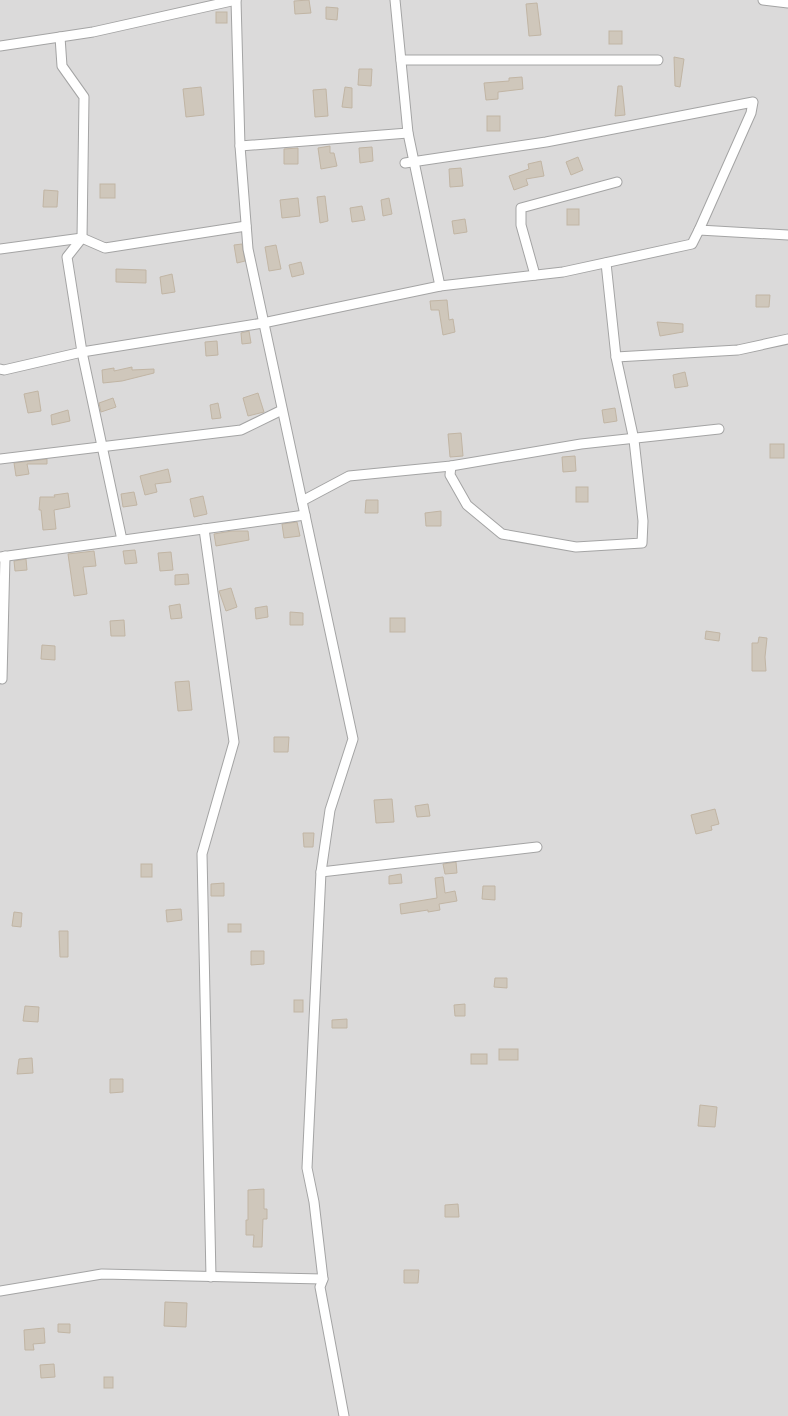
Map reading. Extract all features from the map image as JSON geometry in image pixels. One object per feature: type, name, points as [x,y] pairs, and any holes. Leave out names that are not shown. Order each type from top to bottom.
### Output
[{"type":"street","points":[[0,46],[93,32],[236,0],[240,146],[248,249],[353,739],[330,810],[321,872],[307,1168],[314,1202],[323,1279],[320,1287],[344,1416]]},
{"type":"street","points":[[395,0],[408,132],[409,162],[440,286]]},
{"type":"street","points":[[763,0],[788,3]]},
{"type":"street","points":[[60,37],[62,66],[84,97],[82,238],[67,257],[82,352],[101,448],[122,540]]},
{"type":"street","points":[[401,60],[658,60]]},
{"type":"street","points":[[0,369],[4,370],[82,352],[263,323],[440,286],[563,272],[692,244],[748,119],[753,102],[546,142],[409,162]]},
{"type":"street","points":[[240,146],[408,132]]},
{"type":"street","points":[[535,275],[521,225],[521,208],[617,182]]},
{"type":"street","points":[[0,249],[82,238],[105,248],[246,226]]},
{"type":"street","points":[[699,230],[788,235]]},
{"type":"street","points":[[451,466],[450,475],[467,504],[502,534],[576,547],[642,543],[643,521],[634,440],[616,357],[606,263]]},
{"type":"street","points":[[616,357],[738,350],[788,339]]},
{"type":"street","points":[[0,459],[242,430],[282,410]]},
{"type":"street","points":[[302,501],[349,476],[451,466],[581,444],[634,440],[719,429]]},
{"type":"street","points":[[0,678],[2,678],[2,556],[305,515]]},
{"type":"street","points":[[204,529],[234,742],[202,854],[211,1277]]},
{"type":"street","points":[[321,872],[537,847]]},
{"type":"street","points":[[0,1291],[102,1274],[323,1279]]},
{"type":"shaded area","points":[[0,0],[788,0],[788,1416],[0,1416]]},
{"type":"building","points":[[309,0],[311,13],[295,14],[294,1]]},
{"type":"building","points":[[537,3],[541,35],[529,36],[526,4]]},
{"type":"building","points":[[326,7],[338,8],[337,20],[326,19]]},
{"type":"building","points":[[216,12],[227,12],[227,23],[216,23]]},
{"type":"building","points":[[609,31],[622,31],[622,44],[609,44]]},
{"type":"building","points":[[674,57],[684,59],[680,87],[675,86]]},
{"type":"building","points":[[359,69],[372,69],[371,86],[358,85]]},
{"type":"building","points":[[522,77],[523,89],[498,92],[498,99],[486,100],[484,83],[509,81],[509,78]]},
{"type":"building","points":[[618,86],[622,86],[625,115],[615,116]]},
{"type":"building","points":[[201,87],[204,115],[186,117],[183,89]]},
{"type":"building","points":[[345,87],[352,88],[352,108],[342,107]]},
{"type":"building","points":[[326,89],[328,116],[315,117],[313,90]]},
{"type":"building","points":[[487,116],[500,116],[500,131],[487,131]]},
{"type":"building","points":[[330,146],[330,153],[334,153],[337,166],[321,169],[318,148]]},
{"type":"building","points":[[372,147],[373,161],[360,163],[359,148]]},
{"type":"building","points":[[298,148],[298,164],[284,164],[284,149]]},
{"type":"building","points":[[578,157],[583,170],[571,175],[566,162]]},
{"type":"building","points":[[541,161],[544,176],[526,179],[528,185],[514,190],[509,176],[529,169],[528,164]]},
{"type":"building","points":[[461,168],[463,186],[450,187],[449,169]]},
{"type":"building","points":[[100,184],[115,184],[115,198],[100,198]]},
{"type":"building","points":[[44,190],[58,191],[57,207],[43,207]]},
{"type":"building","points":[[325,196],[328,221],[320,223],[317,197]]},
{"type":"building","points":[[298,198],[300,216],[282,218],[280,200]]},
{"type":"building","points":[[389,198],[392,214],[383,216],[381,200]]},
{"type":"building","points":[[362,206],[365,220],[352,222],[350,208]]},
{"type":"building","points":[[567,209],[579,209],[579,225],[567,225]]},
{"type":"building","points":[[465,219],[467,232],[454,234],[452,221]]},
{"type":"building","points":[[242,244],[245,261],[237,263],[234,245]]},
{"type":"building","points":[[276,245],[281,269],[269,271],[265,247]]},
{"type":"building","points":[[301,262],[304,274],[292,277],[289,265]]},
{"type":"building","points":[[116,269],[146,270],[146,283],[116,282]]},
{"type":"building","points":[[172,274],[175,292],[162,294],[160,277]]},
{"type":"building","points":[[756,295],[770,295],[769,307],[756,307]]},
{"type":"building","points":[[447,300],[449,320],[453,319],[455,332],[443,335],[439,310],[431,310],[430,301]]},
{"type":"building","points":[[657,322],[683,324],[683,332],[660,336]]},
{"type":"building","points":[[249,331],[251,343],[242,344],[241,333]]},
{"type":"building","points":[[217,341],[218,355],[206,356],[205,342]]},
{"type":"building","points":[[132,367],[132,370],[154,369],[154,373],[122,381],[103,383],[102,370],[114,368],[114,371]]},
{"type":"building","points":[[685,372],[688,386],[675,388],[673,375]]},
{"type":"building","points":[[38,391],[41,411],[28,413],[24,394]]},
{"type":"building","points":[[258,393],[264,412],[248,416],[243,398]]},
{"type":"building","points":[[113,398],[116,407],[101,412],[99,403]]},
{"type":"building","points":[[218,403],[221,418],[212,419],[210,405]]},
{"type":"building","points":[[615,408],[617,421],[604,423],[602,410]]},
{"type":"building","points":[[68,410],[70,421],[52,425],[51,415]]},
{"type":"building","points":[[461,433],[463,456],[450,457],[448,434]]},
{"type":"building","points":[[770,444],[784,444],[784,458],[770,458]]},
{"type":"building","points":[[575,456],[576,471],[563,472],[562,457]]},
{"type":"building","points":[[47,459],[47,464],[27,464],[29,474],[16,476],[14,463]]},
{"type":"building","points":[[168,469],[171,482],[155,484],[157,492],[145,495],[140,476]]},
{"type":"building","points":[[576,487],[588,487],[588,502],[576,502]]},
{"type":"building","points":[[134,492],[137,505],[123,507],[121,494]]},
{"type":"building","points":[[68,493],[70,507],[54,510],[56,529],[43,530],[41,510],[39,510],[40,497],[55,497],[54,495]]},
{"type":"building","points":[[203,496],[207,514],[194,517],[190,499]]},
{"type":"building","points":[[366,500],[378,500],[378,513],[365,513]]},
{"type":"building","points":[[441,511],[441,526],[426,526],[425,513]]},
{"type":"building","points":[[297,522],[300,536],[284,538],[282,524]]},
{"type":"building","points":[[232,531],[248,531],[249,540],[216,546],[214,534]]},
{"type":"building","points":[[135,550],[137,563],[125,564],[123,551]]},
{"type":"building","points":[[94,551],[96,566],[83,567],[87,594],[74,596],[68,554]]},
{"type":"building","points":[[171,552],[173,570],[160,571],[158,553]]},
{"type":"building","points":[[26,559],[27,570],[15,571],[14,561]]},
{"type":"building","points":[[188,574],[189,584],[175,585],[175,575]]},
{"type":"building","points":[[231,588],[237,607],[226,611],[219,591]]},
{"type":"building","points":[[180,604],[182,618],[171,619],[169,606]]},
{"type":"building","points":[[267,606],[268,617],[256,619],[255,608]]},
{"type":"building","points":[[290,612],[303,613],[303,625],[290,625]]},
{"type":"building","points":[[390,618],[405,618],[405,632],[390,632]]},
{"type":"building","points":[[124,620],[125,636],[111,636],[110,621]]},
{"type":"building","points":[[706,631],[720,633],[719,641],[705,639]]},
{"type":"building","points":[[759,637],[767,638],[765,657],[766,671],[752,671],[752,643],[758,643]]},
{"type":"building","points":[[42,645],[55,646],[55,660],[41,659]]},
{"type":"building","points":[[189,681],[192,710],[178,711],[175,682]]},
{"type":"building","points":[[274,737],[289,737],[288,752],[274,752]]},
{"type":"building","points":[[392,799],[394,822],[376,823],[374,800]]},
{"type":"building","points":[[428,804],[430,816],[417,817],[415,806]]},
{"type":"building","points":[[715,809],[719,824],[711,826],[712,830],[696,834],[691,815]]},
{"type":"building","points":[[303,833],[314,833],[313,847],[304,847]]},
{"type":"building","points":[[456,862],[457,873],[445,874],[443,864]]},
{"type":"building","points":[[141,864],[152,864],[152,877],[141,877]]},
{"type":"building","points":[[401,874],[402,883],[389,884],[389,876]]},
{"type":"building","points":[[443,877],[445,893],[455,891],[457,901],[439,904],[440,910],[428,912],[428,910],[401,914],[400,904],[437,898],[435,878]]},
{"type":"building","points":[[224,883],[224,896],[211,896],[211,884]]},
{"type":"building","points":[[483,886],[495,886],[495,900],[482,899]]},
{"type":"building","points":[[181,909],[182,920],[167,922],[166,910]]},
{"type":"building","points":[[14,912],[22,913],[21,927],[12,926]]},
{"type":"building","points":[[228,924],[241,924],[241,932],[228,932]]},
{"type":"building","points":[[59,931],[68,931],[68,957],[60,957]]},
{"type":"building","points":[[251,951],[264,951],[264,964],[251,965]]},
{"type":"building","points":[[495,978],[507,978],[507,988],[494,987]]},
{"type":"building","points":[[294,1000],[303,1000],[303,1012],[294,1012]]},
{"type":"building","points":[[465,1004],[465,1016],[455,1016],[454,1005]]},
{"type":"building","points":[[25,1006],[39,1007],[38,1022],[23,1021]]},
{"type":"building","points":[[347,1019],[347,1028],[332,1028],[332,1020]]},
{"type":"building","points":[[499,1049],[518,1049],[518,1060],[499,1060]]},
{"type":"building","points":[[471,1054],[487,1054],[487,1064],[471,1064]]},
{"type":"building","points":[[32,1058],[33,1073],[17,1074],[19,1059]]},
{"type":"building","points":[[110,1079],[123,1079],[123,1092],[110,1093]]},
{"type":"building","points":[[700,1105],[717,1107],[715,1127],[698,1126]]},
{"type":"building","points":[[264,1189],[264,1209],[267,1209],[267,1219],[263,1219],[262,1247],[253,1247],[254,1235],[246,1235],[246,1220],[248,1220],[248,1190]]},
{"type":"building","points":[[458,1204],[459,1217],[445,1217],[445,1205]]},
{"type":"building","points":[[404,1270],[419,1270],[418,1283],[404,1283]]},
{"type":"building","points":[[165,1302],[187,1303],[186,1327],[164,1326]]},
{"type":"building","points":[[58,1324],[70,1324],[70,1333],[58,1332]]},
{"type":"building","points":[[44,1328],[45,1343],[33,1344],[34,1350],[25,1350],[24,1330]]},
{"type":"building","points":[[54,1364],[55,1377],[41,1378],[40,1365]]},
{"type":"building","points":[[104,1377],[113,1377],[113,1388],[104,1388]]}]
